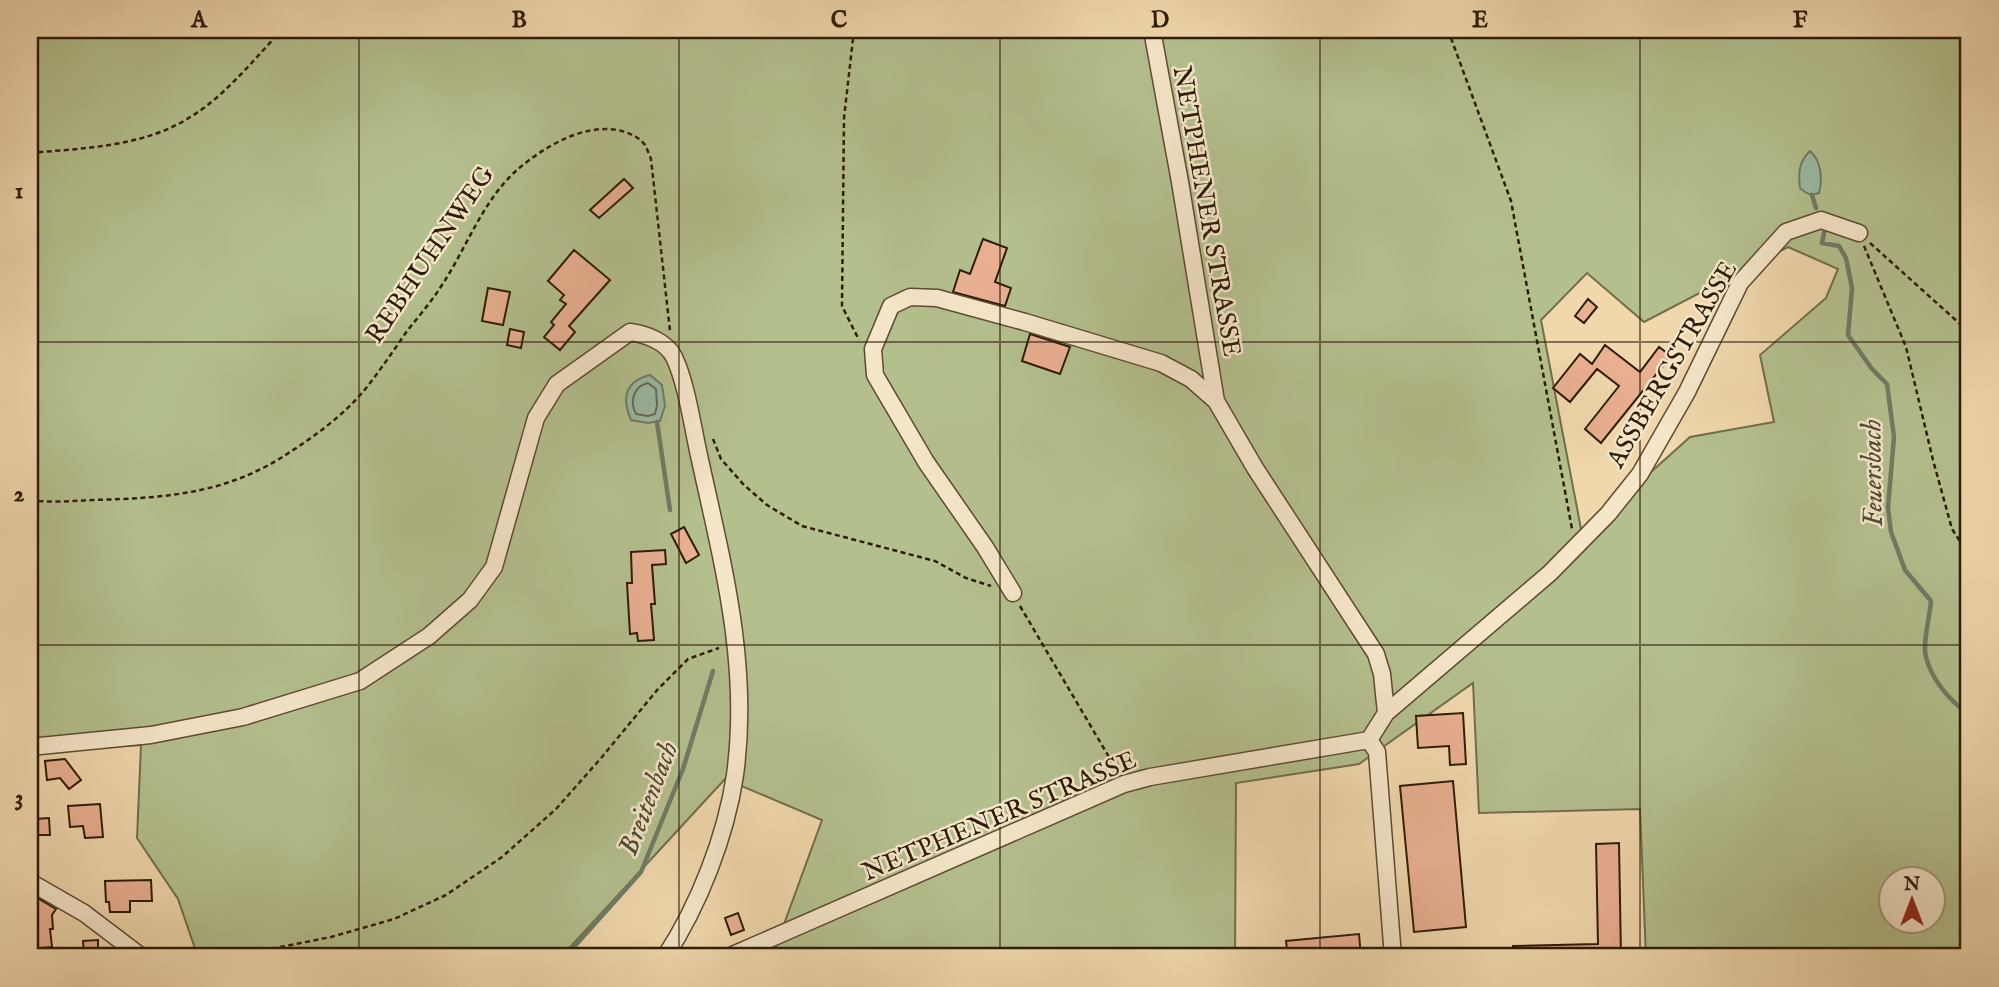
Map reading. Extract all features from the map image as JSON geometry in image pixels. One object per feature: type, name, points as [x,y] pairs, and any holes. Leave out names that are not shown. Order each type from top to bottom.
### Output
[{"type":"street","name":"NETPHENER STRASSE","points":[[1152,30],[1216,401]]},
{"type":"street","name":"ASSBERGSTRASSE","points":[[1386,713],[1550,573],[1608,514],[1640,474],[1688,392],[1740,282],[1786,232],[1821,220],[1859,233]]},
{"type":"street","name":"NETPHENER STRASSE","points":[[1013,593],[985,547],[926,463],[875,375],[873,349],[891,306],[909,297],[937,298],[1025,322],[1161,363],[1191,379],[1216,401],[1255,468],[1376,654],[1382,674],[1386,713]]},
{"type":"street","points":[[30,747],[150,734],[243,717],[360,681],[429,636],[470,600],[494,567],[536,418],[557,384],[629,332],[648,334],[673,355],[684,392],[730,595],[740,687],[734,775],[715,853],[687,924],[665,957]]},
{"type":"street","points":[[1386,713],[1369,740],[1377,752],[1393,957]]},
{"type":"street","name":"NETPHENER STRASSE","points":[[728,957],[748,953],[1124,784],[1150,777],[1369,740]]},
{"type":"street","points":[[30,882],[84,913],[142,957]]},
{"type":"path","points":[[30,153],[118,143],[164,131],[192,117],[222,93],[282,30]]},
{"type":"path","points":[[854,30],[844,118],[842,306],[859,340]]},
{"type":"path","points":[[1448,30],[1511,201],[1576,546]]},
{"type":"path","name":"REBHUHNWEG","points":[[30,500],[40,502],[183,495],[216,488],[265,468],[290,453],[341,414],[365,388],[442,285],[498,191],[516,170],[562,140],[589,130],[608,128],[636,136],[652,159],[673,355]]},
{"type":"path","points":[[1859,233],[1969,332]]},
{"type":"path","points":[[1859,233],[1906,346],[1952,529],[1969,555]]},
{"type":"path","points":[[712,436],[721,459],[744,485],[767,505],[802,526],[935,561],[966,578],[1013,593],[1124,784]]},
{"type":"path","points":[[230,957],[331,937],[394,919],[446,895],[502,857],[556,809],[658,689],[688,659],[735,642]]},
{"type":"shaded area","points":[[30,30],[1969,30],[1969,957],[1646,957],[1640,809],[1479,813],[1473,683],[1359,764],[1236,783],[1235,957],[772,957],[822,820],[725,779],[561,957],[198,957],[178,899],[137,838],[141,745],[30,751]],"holes":[[[1788,247],[1838,269],[1826,298],[1760,355],[1774,422],[1690,437],[1582,534],[1541,320],[1587,273],[1644,322]]]},
{"type":"water","points":[[1810,151],[1817,160],[1821,176],[1819,193],[1813,194],[1800,188],[1799,182],[1801,163]]},
{"type":"water","points":[[650,375],[662,385],[665,406],[660,421],[648,423],[631,420],[626,404],[628,391],[636,381]]},
{"type":"building","points":[[624,179],[633,188],[599,218],[590,210]]},
{"type":"building","points":[[983,239],[1007,248],[995,282],[1011,288],[1005,306],[953,292],[960,270],[970,274]]},
{"type":"building","points":[[574,250],[610,280],[569,326],[575,332],[560,350],[544,337],[554,325],[551,322],[566,304],[560,300],[564,295],[548,281]]},
{"type":"building","points":[[488,288],[510,292],[503,325],[482,321]]},
{"type":"building","points":[[1588,299],[1597,307],[1584,323],[1575,316]]},
{"type":"building","points":[[510,329],[524,332],[521,348],[507,345]]},
{"type":"building","points":[[1030,334],[1070,347],[1060,374],[1022,361]]},
{"type":"building","points":[[1605,345],[1640,372],[1659,347],[1671,356],[1601,443],[1585,429],[1619,386],[1597,369],[1570,402],[1553,388],[1580,354],[1592,364]]},
{"type":"building","points":[[684,527],[699,555],[686,563],[671,534]]},
{"type":"building","points":[[665,550],[666,564],[652,565],[654,640],[638,641],[637,633],[630,634],[627,583],[632,583],[631,552]]},
{"type":"building","points":[[1463,713],[1466,764],[1450,765],[1449,746],[1418,748],[1416,716]]},
{"type":"building","points":[[65,759],[81,780],[69,789],[60,778],[47,780],[45,761]]},
{"type":"building","points":[[1453,781],[1466,927],[1414,932],[1400,786]]},
{"type":"building","points":[[100,804],[103,837],[85,838],[83,826],[70,827],[68,806]]},
{"type":"building","points":[[49,818],[50,835],[36,835],[35,819]]},
{"type":"building","points":[[1619,843],[1621,957],[1513,957],[1513,946],[1598,944],[1596,844]]},
{"type":"building","points":[[151,880],[152,901],[130,901],[130,912],[110,912],[109,902],[106,902],[105,881]]},
{"type":"building","points":[[34,896],[56,909],[52,915],[53,929],[50,929],[52,947],[30,949],[30,897]]},
{"type":"building","points":[[738,913],[744,930],[731,935],[725,918]]},
{"type":"building","points":[[1359,934],[1361,957],[1288,957],[1286,941]]},
{"type":"building","points":[[98,940],[98,955],[84,955],[83,941]]},
{"type":"waterway","name":"Feuersbach","points":[[1812,195],[1816,208]]},
{"type":"waterway","name":"Feuersbach","points":[[1824,233],[1822,243],[1839,246],[1846,258],[1852,288],[1848,335],[1872,369],[1887,384],[1894,437],[1888,507],[1891,532],[1905,570],[1931,601],[1926,657],[1943,690],[1969,715]]},
{"type":"waterway","name":"Breitenbach","points":[[657,422],[670,510]]},
{"type":"waterway","name":"Breitenbach","points":[[565,957],[641,872],[683,769],[713,671]]}]
